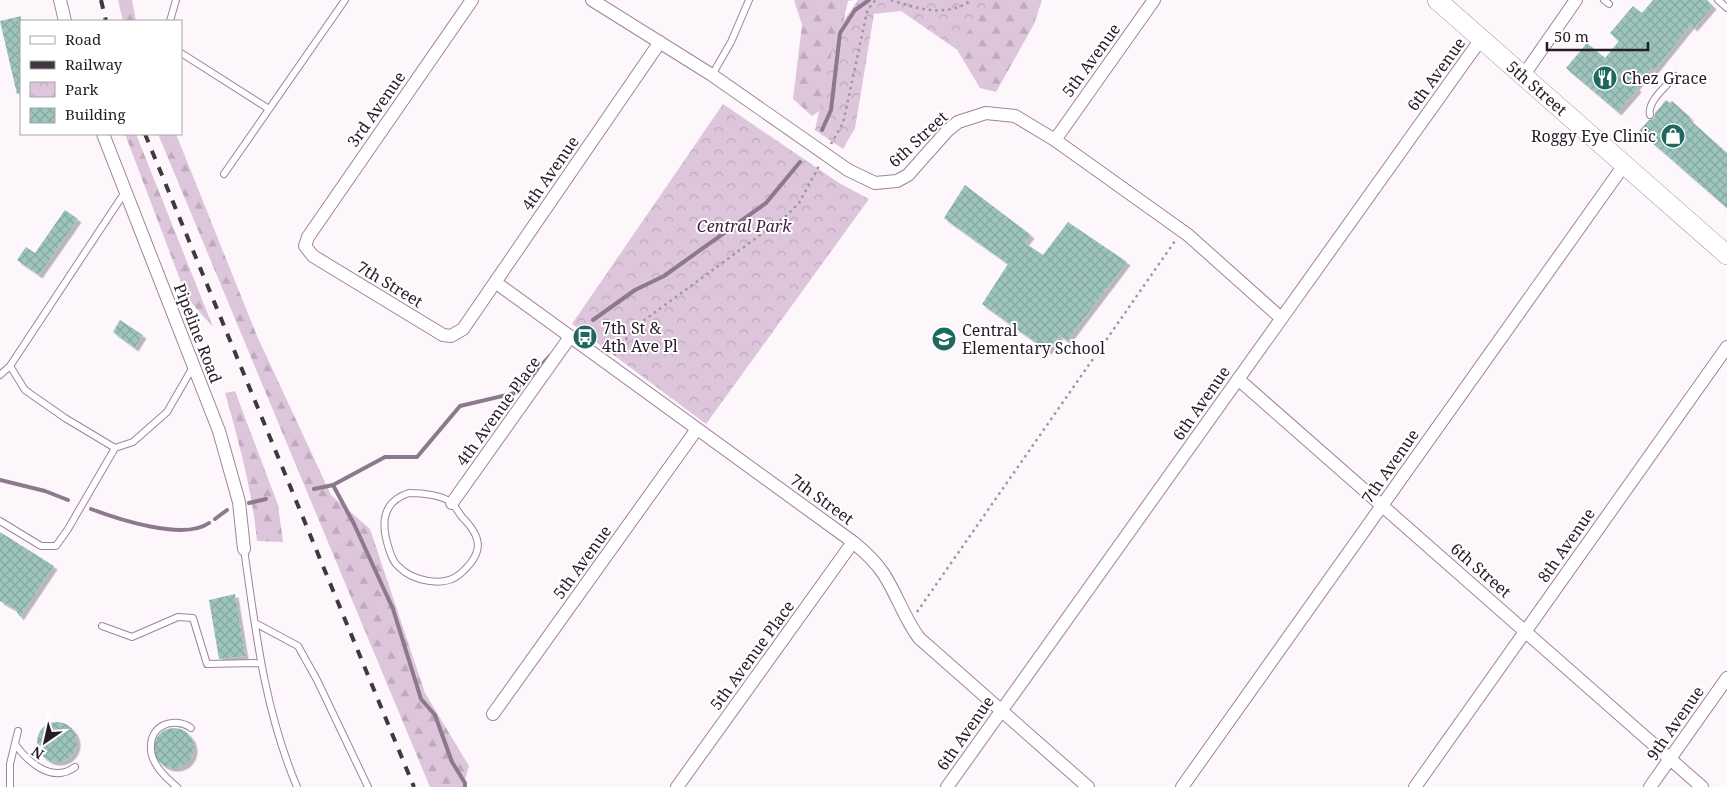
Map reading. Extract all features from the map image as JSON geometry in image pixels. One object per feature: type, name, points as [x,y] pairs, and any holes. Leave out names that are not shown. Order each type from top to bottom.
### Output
[{"type":"street","points":[[60,0],[65,20]]},
{"type":"street","name":"3rd Avenue","points":[[308,237],[472,0]]},
{"type":"street","name":"6th Street","points":[[592,0],[712,75],[863,179],[885,184],[898,181],[908,175],[947,131],[972,116],[999,113],[1015,116],[1055,140],[1182,231],[1281,318]]},
{"type":"street","name":"5th Avenue","points":[[1055,140],[1154,0]]},
{"type":"street","name":"5th Street","points":[[1437,0],[1727,255]]},
{"type":"street","points":[[1523,76],[1576,0]]},
{"type":"street","name":"6th Avenue","points":[[947,787],[1481,39]]},
{"type":"street","name":"4th Avenue","points":[[468,322],[660,42]]},
{"type":"street","name":"Pipeline Road","points":[[103,135],[219,431],[239,502],[244,549]]},
{"type":"street","name":"7th Avenue","points":[[1182,787],[1624,165]]},
{"type":"street","name":"7th Street","points":[[308,237],[305,246],[313,256],[443,335],[458,334],[468,322]]},
{"type":"street","name":"7th Street","points":[[495,282],[853,542],[869,556],[882,572],[909,624],[919,638],[1088,787]]},
{"type":"street","name":"4th Avenue Place","points":[[452,503],[570,337]]},
{"type":"street","name":"8th Avenue","points":[[1415,787],[1727,347]]},
{"type":"street","name":"6th Street","points":[[1238,378],[1702,787]]},
{"type":"street","name":"5th Avenue","points":[[493,714],[697,429]]},
{"type":"street","name":"5th Avenue Place","points":[[677,787],[853,542]]},
{"type":"street","name":"9th Avenue","points":[[1650,787],[1727,678]]},
{"type":"lane","points":[[170,20],[176,0]]},
{"type":"lane","points":[[224,174],[345,0]]},
{"type":"lane","points":[[712,75],[730,42],[749,0]]},
{"type":"lane","points":[[1718,0],[1727,8]]},
{"type":"lane","points":[[182,54],[269,110]]},
{"type":"lane","points":[[1650,115],[1650,107],[1654,100],[1675,76]]},
{"type":"lane","points":[[0,375],[10,366],[126,191]]},
{"type":"lane","points":[[10,366],[25,390],[65,418],[115,448]]},
{"type":"lane","points":[[0,521],[42,546],[56,546],[68,529],[115,448],[133,442],[167,412],[194,366]]},
{"type":"lane","points":[[409,493],[420,493],[452,503],[473,528],[479,539],[478,550],[472,561],[460,574],[448,582],[438,584],[398,567],[383,530],[386,514],[399,496],[409,493]]},
{"type":"lane","points":[[244,549],[264,686],[281,749],[297,787]]},
{"type":"lane","points":[[102,626],[132,637],[178,617],[193,618],[207,664],[261,663]]},
{"type":"lane","points":[[255,624],[298,646],[318,680],[368,787]]},
{"type":"lane","points":[[177,787],[155,764],[150,749],[153,736],[159,727],[169,722],[177,721],[191,728]]},
{"type":"lane","points":[[10,787],[10,764],[18,731]]},
{"type":"lane","points":[[15,744],[26,758],[38,768],[53,772],[69,771],[75,767]]},
{"type":"path","points":[[608,364],[635,327],[786,216],[800,203],[843,123],[867,12],[873,2],[878,0]]},
{"type":"path","points":[[891,0],[925,11],[961,7],[972,0]]},
{"type":"path","points":[[909,624],[1182,231]]},
{"type":"green space","points":[[118,0],[132,0],[136,20],[123,20]]},
{"type":"green space","points":[[794,0],[854,0],[848,1],[824,108],[812,116],[793,99],[802,25]]},
{"type":"green space","points":[[858,0],[990,0],[956,49],[901,11],[874,14],[855,128],[843,149],[815,130],[836,32]]},
{"type":"green space","points":[[901,0],[1042,0],[1034,24],[996,92],[980,88],[941,23]]},
{"type":"green space","name":"Central Park","points":[[723,104],[839,183],[869,199],[706,424],[572,324]]},
{"type":"green space","points":[[125,135],[136,135],[213,327],[187,298]]},
{"type":"green space","points":[[158,135],[176,135],[257,336],[331,495],[370,529],[425,693],[469,766],[463,787],[430,787]]},
{"type":"green space","points":[[235,391],[278,505],[283,542],[257,541],[240,448],[225,393]]},
{"type":"building","points":[[1653,0],[1707,0],[1713,6],[1694,28],[1691,25],[1654,71],[1651,68],[1636,87],[1638,89],[1618,112],[1566,68],[1587,43],[1605,58],[1619,41],[1610,33],[1633,6],[1642,13]]},
{"type":"building","points":[[21,16],[20,93],[17,94],[0,21]]},
{"type":"building","points":[[1666,100],[1670,103],[1672,101],[1727,153],[1727,208],[1639,131],[1649,120],[1654,118],[1655,113]]},
{"type":"building","name":"Central Elementary School","points":[[965,185],[1031,235],[1025,243],[1043,255],[1068,222],[1127,262],[1067,341],[1060,335],[1048,351],[982,304],[1008,264],[944,218]]},
{"type":"building","points":[[65,210],[78,219],[39,275],[17,260],[26,247],[35,253]]},
{"type":"building","points":[[120,320],[143,335],[135,348],[113,332]]},
{"type":"building","points":[[0,532],[54,566],[20,617],[15,609],[0,601]]},
{"type":"building","points":[[235,594],[245,656],[219,659],[209,600]]},
{"type":"building","points":[[61,722],[68,725],[74,731],[77,742],[76,750],[68,759],[61,762],[53,762],[46,759],[38,750],[37,738],[40,731],[49,723]]},
{"type":"building","points":[[174,728],[188,734],[194,748],[188,762],[174,768],[160,762],[154,748],[160,734]]},
{"type":"waterway","points":[[822,130],[831,110],[840,33],[855,10],[869,0]]},
{"type":"waterway","points":[[593,320],[635,290],[664,276],[766,203],[800,162]]},
{"type":"waterway","points":[[314,489],[333,485],[385,457],[417,457],[460,406],[515,393],[551,355]]},
{"type":"waterway","points":[[0,480],[45,491],[68,500]]},
{"type":"waterway","points":[[333,485],[354,524],[393,609],[421,699],[435,715],[452,762],[465,783],[465,787]]},
{"type":"waterway","points":[[249,503],[266,499]]},
{"type":"waterway","points":[[91,509],[133,523],[168,529],[184,530],[198,528],[209,523]]},
{"type":"waterway","points":[[215,519],[227,510]]},
{"type":"railway","points":[[101,0],[106,20]]},
{"type":"railway","points":[[145,135],[414,787]]},
{"type":"place","name":"Chez Grace","points":[[1605,78]]},
{"type":"place","name":"Roggy Eye Clinic","points":[[1673,136]]},
{"type":"place","name":"7th St & 4th Ave Pl","points":[[585,337]]},
{"type":"place","name":"Central Elementary School","points":[[944,339]]}]
